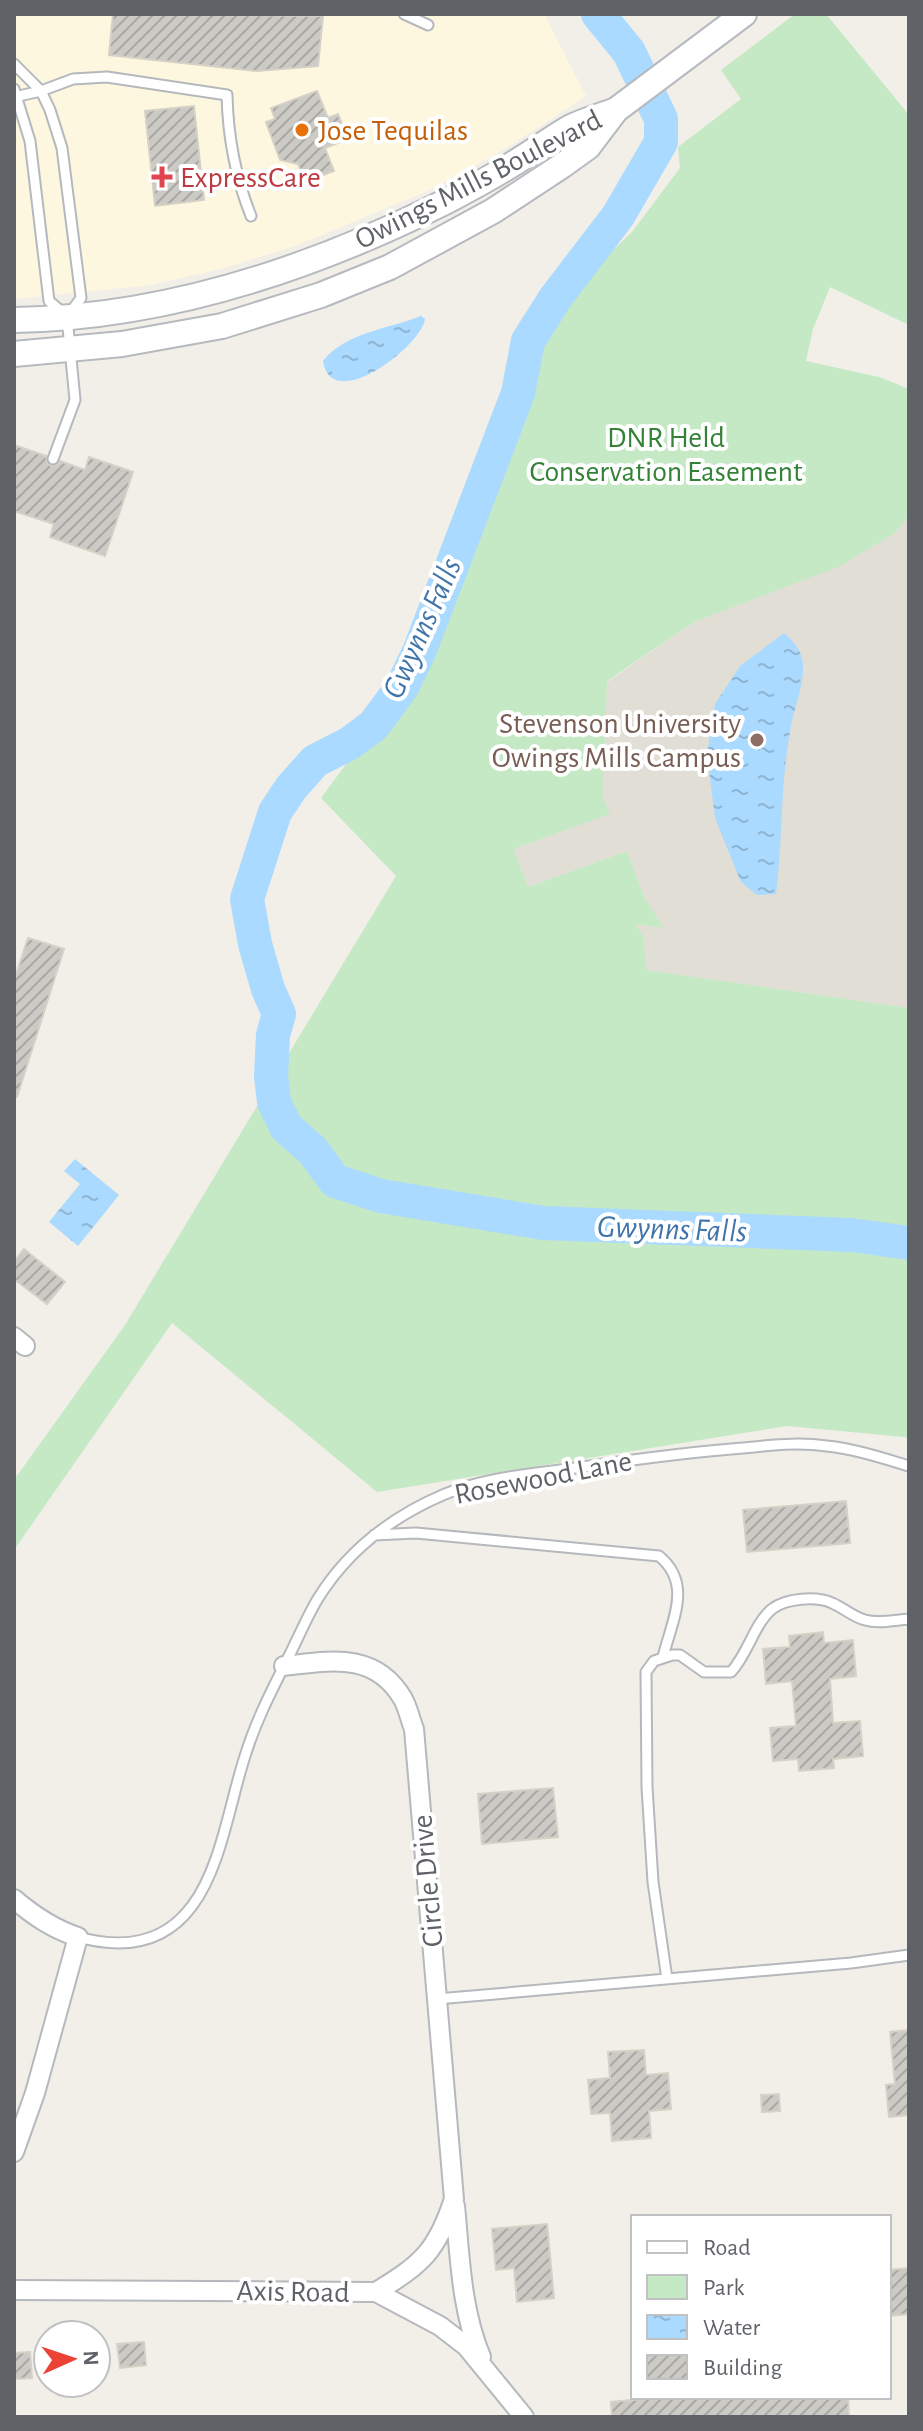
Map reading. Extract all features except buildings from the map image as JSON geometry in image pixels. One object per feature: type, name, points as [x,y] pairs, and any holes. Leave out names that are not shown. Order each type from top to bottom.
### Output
[{"type":"main road","name":"Owings Mills Boulevard","points":[[14,320],[116,311],[182,299],[267,274],[380,232],[449,200],[572,127],[616,110],[744,14]]},
{"type":"main road","name":"Owings Mills Boulevard","points":[[14,354],[146,341],[222,326],[321,295],[390,267],[454,234],[588,147],[616,110]]},
{"type":"street","name":"Circle Drive","points":[[284,1666],[340,1660],[361,1663],[388,1680],[404,1701],[414,1729],[463,2291],[473,2339],[486,2371]]},
{"type":"street","name":"Rosewood Lane","points":[[14,1899],[34,1916],[78,1937]]},
{"type":"street","points":[[14,2152],[35,2093],[78,1937]]},
{"type":"street","name":"Circle Drive","points":[[376,2292],[408,2273],[428,2253],[444,2229],[454,2199]]},
{"type":"street","name":"Axis Road","points":[[14,2290],[376,2292],[440,2326],[466,2346],[524,2417]]},
{"type":"lane","points":[[404,14],[428,25]]},
{"type":"lane","points":[[14,64],[41,91],[54,120],[62,148],[81,298],[67,317],[75,400],[53,459]]},
{"type":"lane","points":[[67,317],[49,301],[33,156],[15,94],[41,91],[73,79],[107,77],[227,95],[232,158],[251,216]]},
{"type":"lane","name":"Rosewood Lane","points":[[78,1937],[102,1944],[145,1940],[182,1918],[194,1903],[206,1881],[225,1829],[246,1753],[268,1698],[317,1600],[341,1567],[374,1535],[406,1513],[448,1493],[490,1480],[662,1455],[785,1444],[825,1445],[863,1452],[909,1466]]},
{"type":"lane","points":[[374,1535],[430,1534],[659,1556],[671,1566],[679,1589],[663,1657]]},
{"type":"lane","points":[[667,1979],[653,1882],[646,1672],[654,1661],[680,1655],[704,1672],[731,1672],[742,1660],[773,1608],[795,1601],[824,1600],[868,1621],[909,1619]]},
{"type":"lane","points":[[437,1999],[851,1963],[909,1955]]},
{"type":"shaded area","points":[[14,14],[544,14],[586,96],[505,149],[430,190],[295,246],[224,268],[151,285],[14,299]]},
{"type":"shaded area","name":"Stevenson University Owings Mills Campus","points":[[909,515],[909,1008],[645,970],[643,936],[635,924],[663,927],[644,897],[627,851],[528,887],[514,849],[609,814],[603,798],[607,682],[694,622],[838,566],[895,533]]},
{"type":"green space","name":"DNR Held Conservation Easement","points":[[795,14],[826,14],[909,115],[909,325],[830,287],[813,329],[806,361],[879,377],[909,389],[909,515],[895,533],[838,567],[694,622],[607,681],[603,798],[610,814],[514,849],[528,887],[627,851],[644,897],[664,928],[636,924],[643,936],[646,970],[909,1008],[909,1439],[787,1426],[377,1492],[172,1323],[14,1550],[14,1480],[125,1325],[396,876],[321,798],[386,710],[433,630],[504,420],[517,343],[632,232],[680,168],[678,147],[741,99],[721,70]]},
{"type":"water","points":[[421,316],[425,319],[420,331],[393,359],[376,371],[358,379],[342,381],[330,376],[323,361],[333,351],[356,337]]},
{"type":"water","points":[[784,633],[801,654],[803,676],[787,752],[776,894],[757,895],[741,882],[715,818],[707,754],[715,704],[740,666]]},
{"type":"water","points":[[75,1159],[119,1195],[78,1246],[49,1222],[80,1184],[64,1171]]},
{"type":"waterway","name":"Gwynns Falls","points":[[598,14],[629,52],[661,119],[661,142],[618,216],[556,297],[528,341],[518,393],[419,652],[402,687],[374,725],[350,743],[315,761],[275,812],[247,899],[255,944],[279,1014],[273,1035],[271,1076],[274,1102],[286,1127],[313,1151],[335,1181],[381,1196],[543,1223],[851,1235],[909,1243]]},
{"type":"place","name":"Jose Tequilas","points":[[302,130]]},
{"type":"place","name":"ExpressCare","points":[[162,177]]},
{"type":"place","name":"Stevenson University Owings Mills Campus","points":[[757,740]]}]
